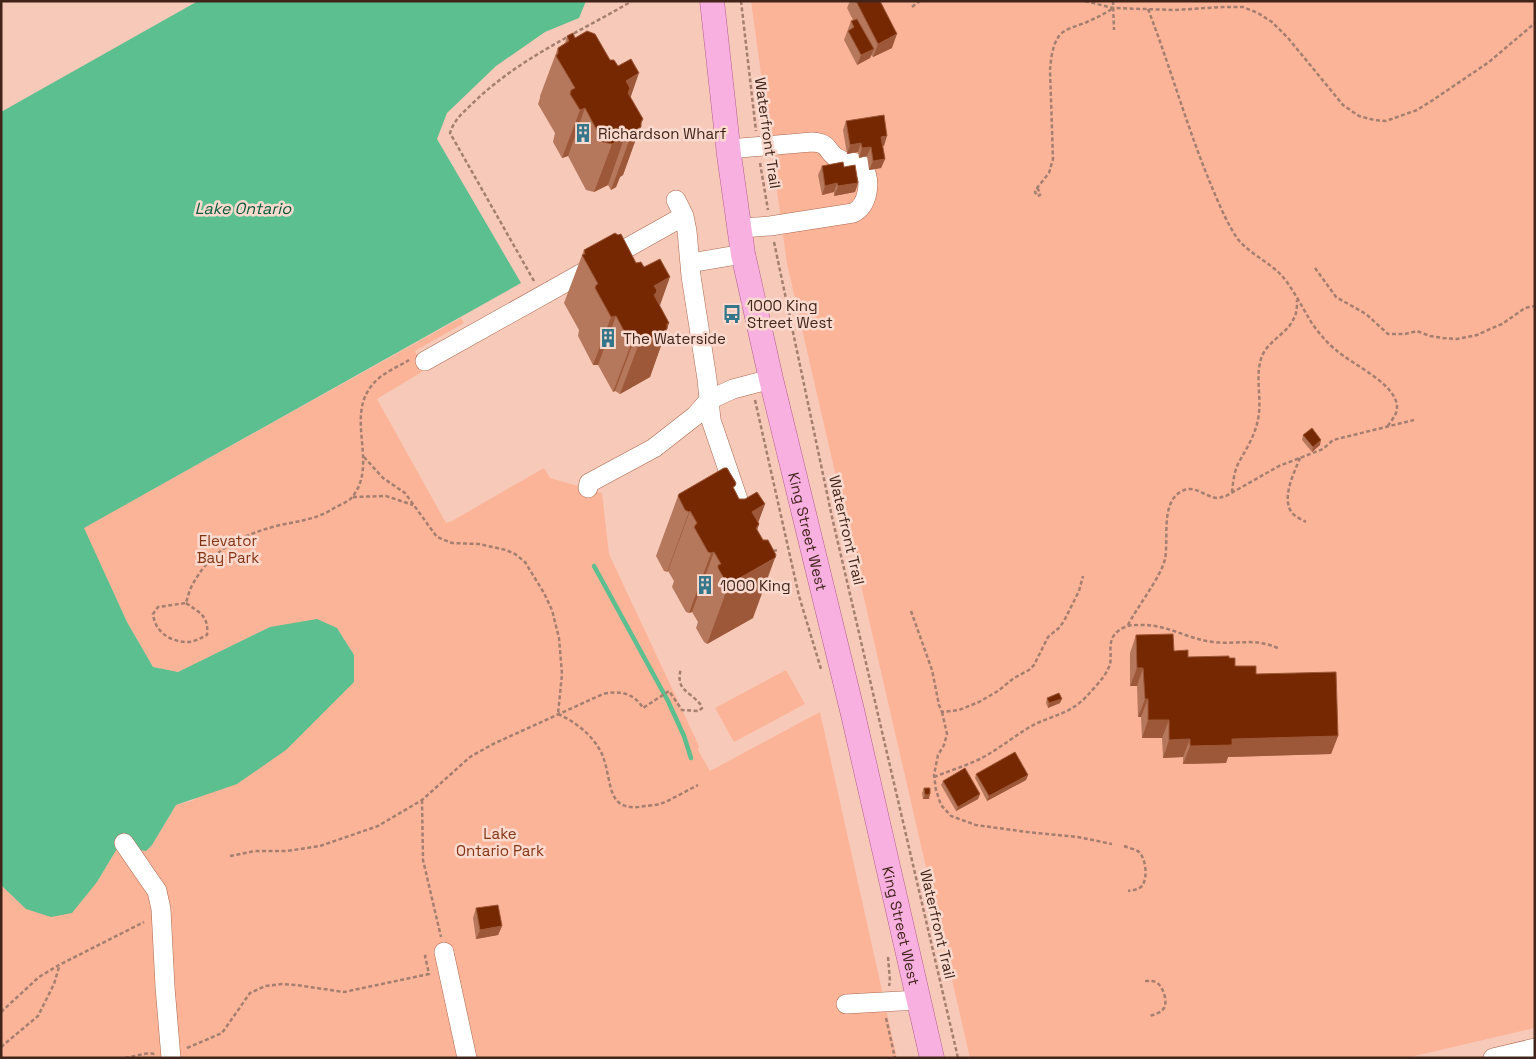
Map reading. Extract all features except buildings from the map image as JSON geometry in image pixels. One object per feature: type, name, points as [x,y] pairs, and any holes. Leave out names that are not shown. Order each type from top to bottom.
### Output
[{"type":"main road","name":"King Street West","points":[[712,1],[728,149],[743,254],[770,379],[850,701],[932,1058]]},
{"type":"street","points":[[728,149],[822,142],[835,157],[863,167],[868,190],[865,200],[857,211],[770,226],[740,228]]},
{"type":"street","points":[[419,359],[680,208],[688,231],[690,263],[711,420],[749,536]]},
{"type":"street","points":[[690,263],[743,254]]},
{"type":"street","points":[[588,488],[589,483],[654,448],[695,416],[709,400],[733,389],[770,379]]},
{"type":"street","points":[[124,843],[156,891],[161,909],[164,987],[171,1056]]},
{"type":"street","points":[[444,952],[467,1058]]},
{"type":"street","points":[[846,1004],[919,1000]]},
{"type":"street","points":[[1493,1058],[1535,1048]]},
{"type":"path","points":[[536,286],[450,133],[452,127],[454,122],[486,90],[518,65],[632,1]]},
{"type":"path","name":"Waterfront Trail","points":[[740,1],[770,226],[832,517],[958,1058]]},
{"type":"path","points":[[912,7],[920,1]]},
{"type":"path","points":[[1085,1],[1113,8],[1174,10],[1243,7],[1258,13],[1272,22],[1288,38],[1343,105],[1359,116],[1386,121],[1416,110],[1433,100],[1489,62],[1535,23]]},
{"type":"path","points":[[1113,1],[1114,30]]},
{"type":"path","points":[[1037,188],[1050,173],[1053,159],[1050,70],[1058,37],[1113,8]]},
{"type":"path","points":[[1148,9],[1166,56],[1200,158],[1227,220],[1238,239],[1251,252],[1282,276],[1326,341],[1348,361],[1388,387],[1395,397],[1397,408],[1395,415],[1386,427]]},
{"type":"path","points":[[1315,268],[1336,297],[1366,314],[1388,334],[1396,335],[1417,331],[1443,338],[1464,337],[1502,324],[1525,308],[1535,306]]},
{"type":"path","points":[[1232,492],[1235,473],[1251,441],[1256,426],[1259,406],[1258,368],[1262,356],[1268,346],[1294,320],[1298,298]]},
{"type":"path","points":[[186,603],[194,583],[207,563],[226,547],[252,533],[326,514],[353,497],[361,482],[364,457],[360,419],[370,387],[380,377],[419,359]]},
{"type":"path","points":[[934,777],[980,759],[1029,728],[1069,711],[1080,703],[1109,669],[1110,645],[1114,636],[1128,625],[1155,580],[1165,559],[1169,506],[1174,497],[1181,491],[1189,488],[1218,498],[1226,496],[1262,474],[1323,450],[1333,440],[1414,420]]},
{"type":"path","points":[[364,457],[383,478],[405,493],[437,537],[452,543],[479,544],[506,550],[525,562],[552,610],[559,638],[562,674],[558,714]]},
{"type":"path","points":[[1300,458],[1290,484],[1289,506],[1292,513],[1306,522]]},
{"type":"path","points":[[353,497],[386,496],[414,506]]},
{"type":"path","points":[[772,552],[779,550]]},
{"type":"path","points":[[942,712],[959,710],[980,702],[1014,678],[1029,670],[1034,665],[1048,638],[1060,627],[1065,619],[1080,591],[1083,576]]},
{"type":"path","points":[[186,603],[207,619],[208,626],[207,635],[189,642],[173,639],[161,632],[154,623],[153,614],[158,607],[186,603]]},
{"type":"path","points":[[911,611],[928,657],[947,734],[944,745],[938,755],[934,777],[941,805],[951,816],[976,825],[1078,837],[1112,844]]},
{"type":"path","points":[[1128,625],[1150,625],[1171,629],[1212,642],[1230,644],[1256,641],[1270,644],[1280,649]]},
{"type":"path","points":[[230,856],[255,851],[287,851],[320,846],[378,826],[422,800],[470,757],[493,744],[595,696],[619,692],[632,696],[643,708],[669,691],[682,710],[697,712],[701,710],[702,706],[681,686],[679,681],[681,668]]},
{"type":"path","points":[[558,714],[575,723],[594,742],[606,763],[614,796],[622,806],[635,808],[659,804],[698,785]]},
{"type":"path","points":[[125,1058],[149,1053],[171,1056],[222,1033],[250,993],[265,986],[296,985],[344,992],[429,974],[425,956],[444,952],[423,860],[422,800]]},
{"type":"path","points":[[1124,846],[1141,853],[1145,864],[1144,883],[1141,888],[1128,891]]},
{"type":"path","points":[[1,1012],[39,977],[143,923],[161,909]]},
{"type":"path","points":[[1,1047],[38,1016],[54,984],[59,965]]},
{"type":"path","points":[[1145,981],[1159,983],[1166,1004],[1164,1010],[1150,1016]]},
{"type":"green space","points":[[751,1],[1535,1],[1535,1028],[1406,1058],[970,1058],[787,264]]},
{"type":"green space","name":"Lake Ontario Park","points":[[461,318],[464,323],[415,351],[425,370],[377,399],[446,523],[544,468],[550,478],[602,493],[609,554],[699,746],[698,750],[710,771],[820,712],[897,1058],[1,1058],[1,885],[26,909],[97,882],[118,847],[152,845],[176,805],[192,801],[354,682],[354,655],[337,628],[270,627],[178,672],[153,667],[127,622],[83,528]]},
{"type":"green space","points":[[786,670],[805,704],[734,742],[715,708]]},
{"type":"water","name":"Lake Ontario","points":[[198,1],[586,1],[579,18],[545,32],[496,66],[447,113],[437,139],[521,283],[84,528],[127,622],[153,667],[178,672],[270,627],[317,619],[337,628],[354,655],[354,682],[286,750],[237,784],[176,805],[152,845],[146,851],[118,847],[97,882],[72,913],[51,917],[26,909],[1,885],[1,112]]},
{"type":"waterway","points":[[594,566],[668,701],[684,736],[691,758]]},
{"type":"place","name":"Richardson Wharf","points":[[583,133]]},
{"type":"place","name":"1000 King Street West","points":[[732,314]]},
{"type":"place","name":"The Waterside","points":[[608,338]]},
{"type":"place","name":"1000 King","points":[[705,585]]},
{"type":"park label","name":"Elevator Bay Park","points":[[228,548]]}]
